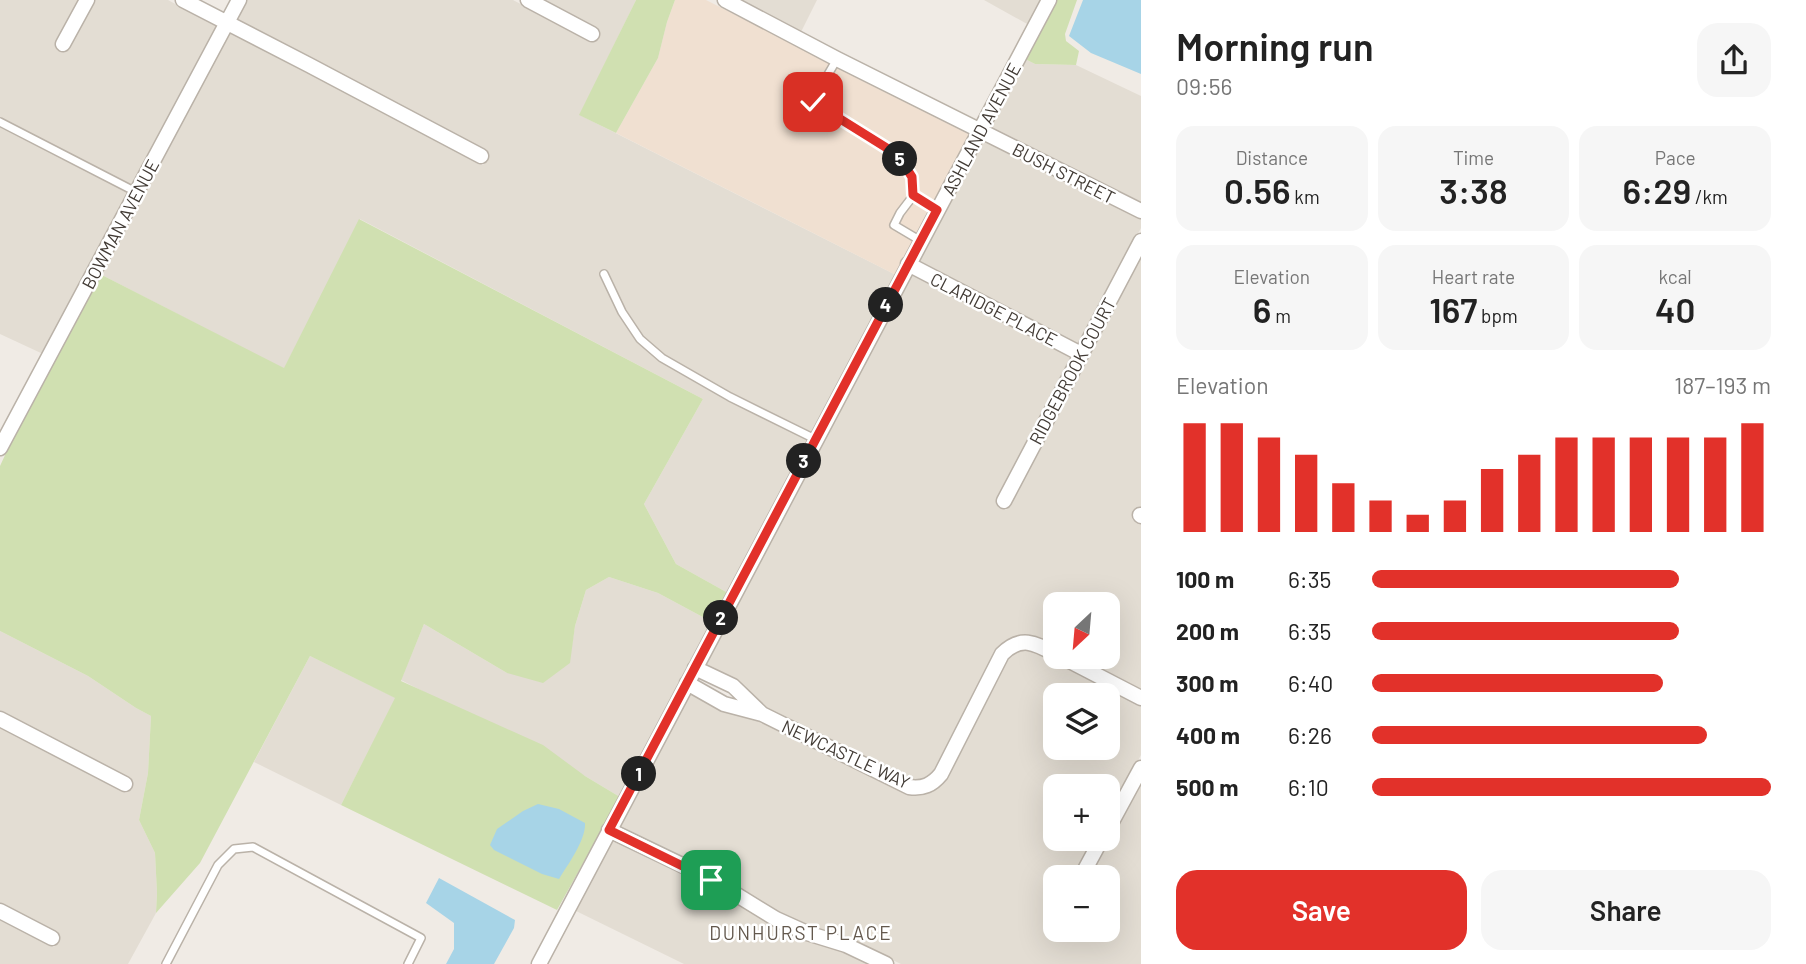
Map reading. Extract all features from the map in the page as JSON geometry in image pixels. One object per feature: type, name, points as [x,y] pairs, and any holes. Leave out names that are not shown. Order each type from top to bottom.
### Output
[{"type":"street","points":[[63,44],[87,0]]},
{"type":"street","points":[[183,0],[481,156]]},
{"type":"street","name":"BOWMAN AVENUE","points":[[0,448],[239,0]]},
{"type":"street","points":[[528,0],[592,34]]},
{"type":"street","name":"BUSH STREET","points":[[725,0],[1141,211]]},
{"type":"street","name":"ASHLAND AVENUE","points":[[539,964],[1049,0]]},
{"type":"street","name":"RIDGEBROOK COURT","points":[[1004,501],[1141,241]]},
{"type":"street","name":"CLARIDGE PLACE","points":[[908,264],[1081,354]]},
{"type":"street","name":"NEWCASTLE WAY","points":[[687,683],[724,705],[762,714],[909,788],[919,788],[936,781],[941,774],[1008,647],[1017,643],[1034,643],[1043,648]]},
{"type":"street","name":"NEWCASTLE WAY","points":[[695,668],[733,686],[762,714]]},
{"type":"street","points":[[1085,669],[1141,698]]},
{"type":"street","points":[[0,719],[125,785]]},
{"type":"street","points":[[1120,807],[1141,768]]},
{"type":"street","points":[[609,830],[711,880],[776,919],[807,933],[846,945],[886,964]]},
{"type":"street","points":[[0,911],[52,938]]},
{"type":"lane","points":[[837,59],[813,102],[898,155],[912,177],[913,195],[894,225],[921,241]]},
{"type":"lane","points":[[0,122],[136,193]]},
{"type":"lane","points":[[913,195],[937,210]]},
{"type":"lane","points":[[604,274],[622,312],[639,339],[662,358],[730,397],[815,439]]},
{"type":"lane","points":[[166,964],[218,865],[234,849],[253,847],[421,938],[408,964]]},
{"type":"shaded area","points":[[0,0],[80,0],[55,46],[65,53],[93,0],[168,0],[218,27],[43,354],[0,334]]},
{"type":"shaded area","points":[[246,0],[513,0],[593,42],[600,30],[542,0],[636,0],[580,115],[896,275],[728,593],[676,564],[644,504],[703,399],[360,219],[284,369],[100,274],[229,32],[483,165],[489,153],[235,20]]},
{"type":"shaded area","points":[[675,0],[706,0],[972,134],[896,275],[616,133],[658,58]]},
{"type":"shaded area","points":[[740,0],[817,0],[801,32]]},
{"type":"shaded area","points":[[984,0],[1042,0],[1029,25]]},
{"type":"shaded area","points":[[1025,59],[1035,64],[1076,65],[1141,96],[1141,204],[989,128]]},
{"type":"shaded area","points":[[983,140],[1141,219],[1141,228],[1079,345],[916,261]]},
{"type":"shaded area","points":[[1141,253],[1141,508],[1138,507],[1132,519],[1141,524],[1141,690],[1100,669],[1120,669],[1120,592],[1043,592],[1043,640],[1027,635],[1005,643],[936,771],[919,782],[911,781],[766,708],[738,681],[703,665],[910,273],[1073,358],[996,504],[1006,510]]},
{"type":"shaded area","points":[[609,577],[658,593],[712,622],[620,797],[401,680],[424,624],[507,673],[569,663],[575,626],[586,590]]},
{"type":"shaded area","points":[[0,631],[88,676],[151,716],[148,773],[139,820],[155,853],[156,913],[128,964],[0,964],[0,919],[54,947],[60,935],[0,904],[0,727],[126,793],[133,781],[0,711]]},
{"type":"shaded area","points":[[1025,649],[1036,651],[1043,655],[1043,669],[1070,669],[1097,683],[1043,683],[1043,760],[1120,760],[1120,695],[1141,706],[1141,755],[1120,794],[1120,774],[1043,774],[1043,851],[1089,851],[1081,865],[1043,865],[1043,942],[1120,942],[1120,865],[1095,865],[1102,851],[1120,851],[1120,818],[1141,780],[1141,964],[901,964],[849,939],[779,913],[715,873],[618,826],[689,692],[720,710],[759,720],[761,724],[763,722],[906,794],[917,795],[930,792],[938,786],[1011,653]]},
{"type":"shaded area","points":[[310,656],[396,698],[341,805],[254,762]]},
{"type":"shaded area","points":[[611,838],[708,886],[773,926],[844,951],[870,964],[684,964],[574,910]]},
{"type":"green space","points":[[636,0],[675,0],[658,58],[616,133],[579,115]]},
{"type":"green space","points":[[1056,0],[1077,0],[1065,34],[1066,41],[1079,51],[1076,65],[1035,64],[1025,59]]},
{"type":"green space","points":[[359,219],[703,399],[644,504],[676,564],[728,593],[712,622],[658,593],[609,577],[586,590],[575,626],[570,663],[543,683],[507,673],[424,624],[401,681],[543,745],[585,776],[620,797],[557,910],[341,805],[395,698],[310,656],[200,863],[156,913],[155,853],[139,820],[148,773],[151,716],[88,676],[0,631],[0,466],[100,274],[284,368]]},
{"type":"water","points":[[1083,0],[1141,0],[1141,74],[1091,53],[1069,36]]},
{"type":"water","points":[[538,804],[559,809],[585,823],[580,844],[559,879],[542,874],[494,850],[490,845],[497,829]]},
{"type":"water","points":[[439,878],[515,920],[514,928],[494,964],[446,964],[454,949],[454,923],[426,903]]},
{"type":"district","name":"DUNHURST PLACE","points":[[801,932]]},
{"type":"route","points":[[711,880],[609,830],[937,210],[913,195],[912,177],[898,155],[813,102]]}]
